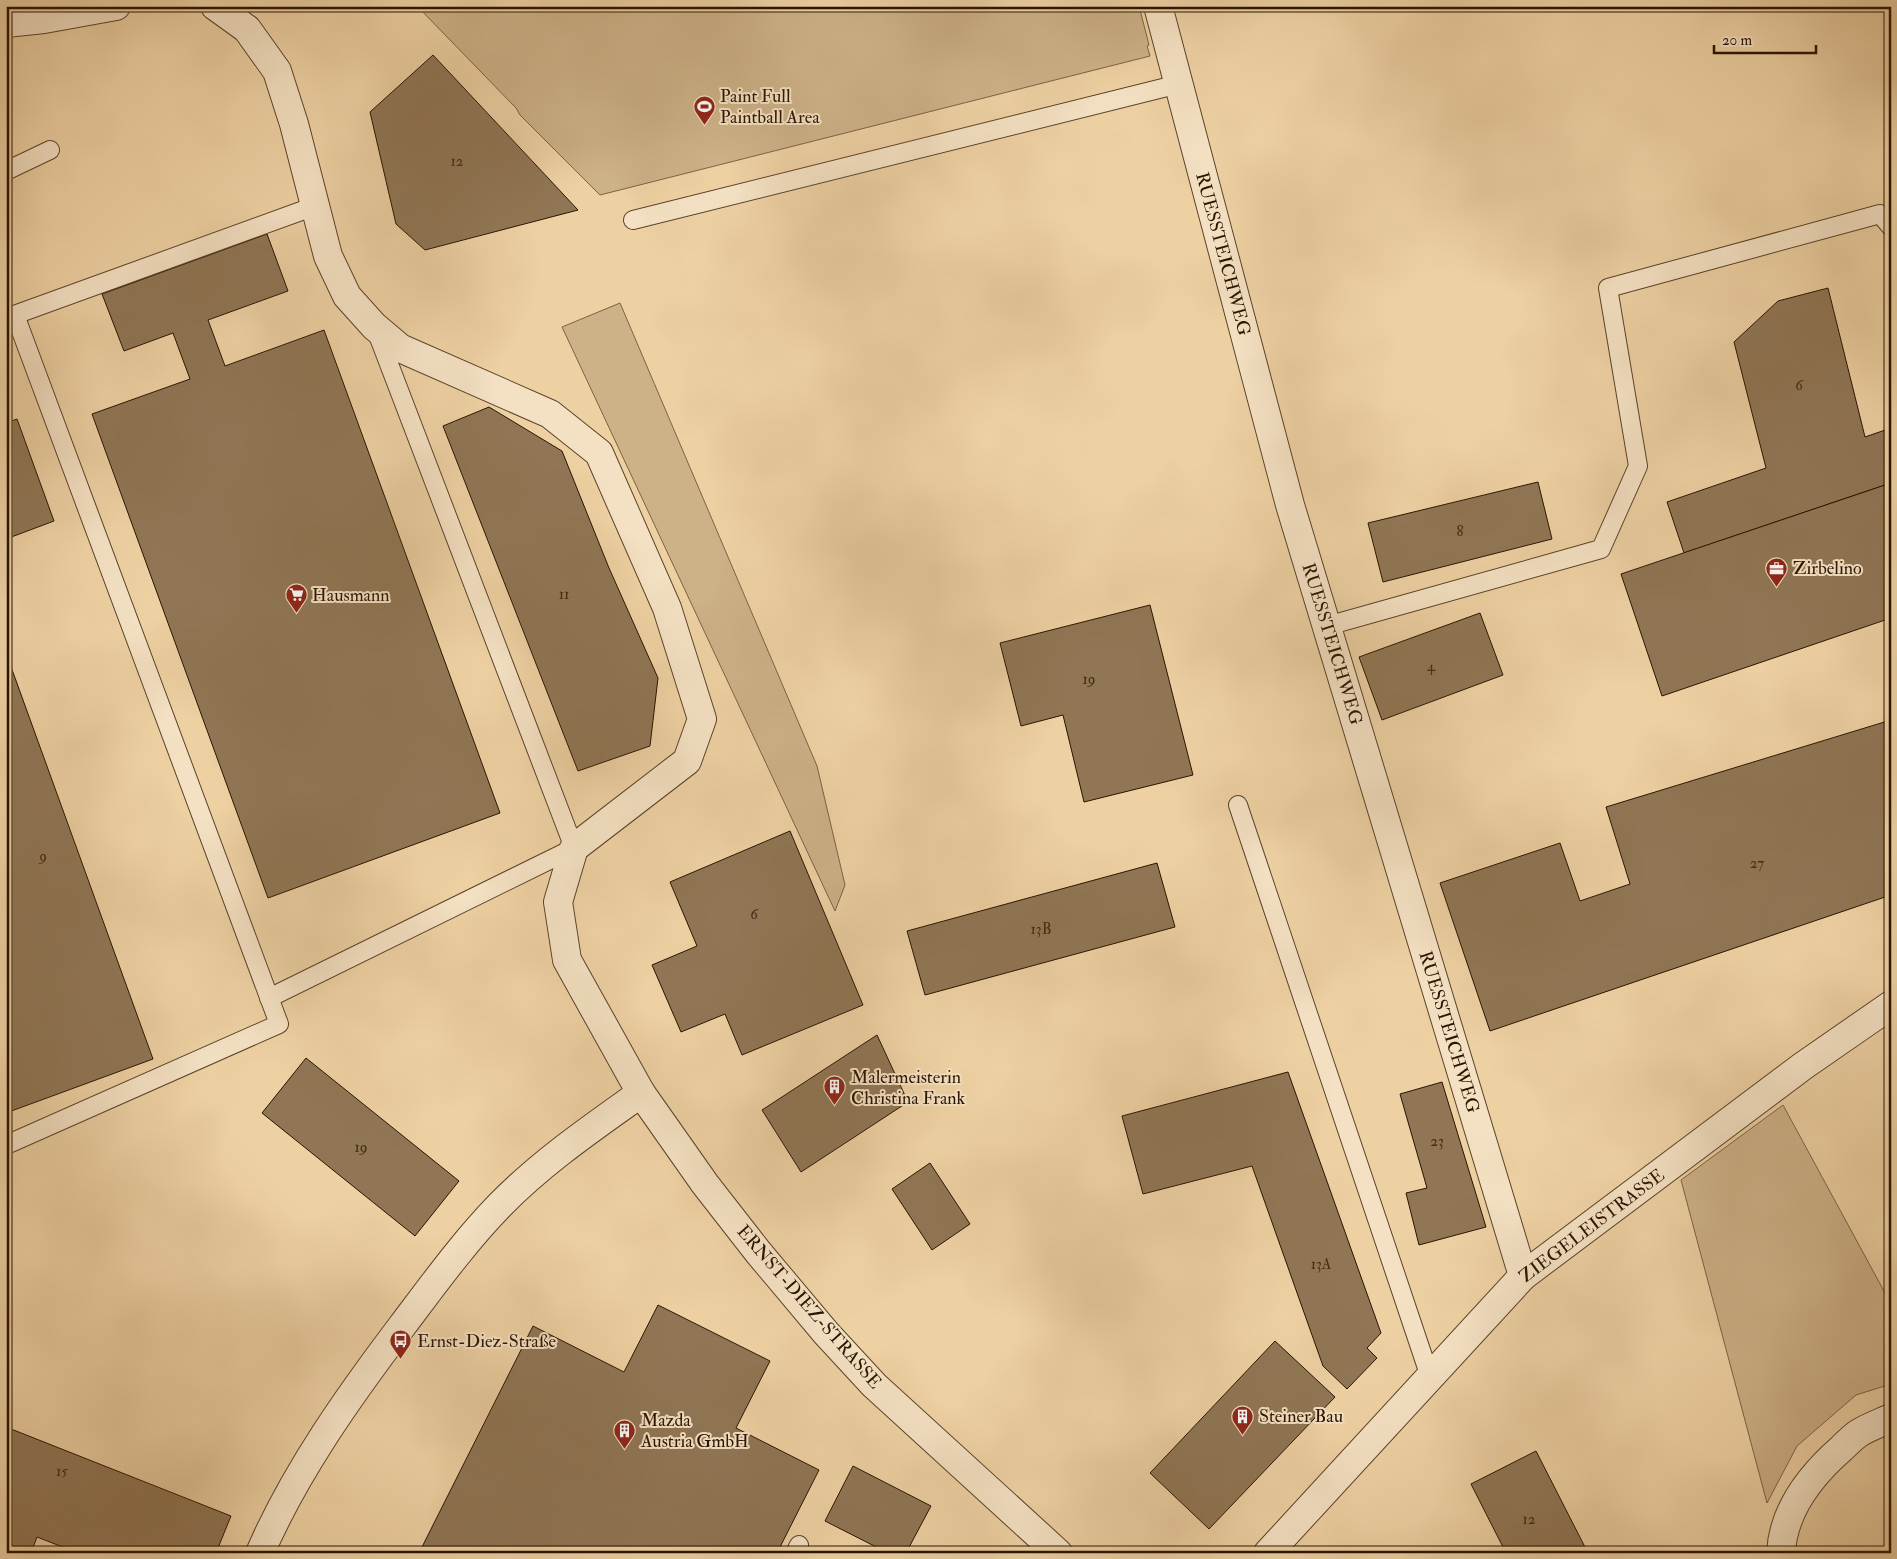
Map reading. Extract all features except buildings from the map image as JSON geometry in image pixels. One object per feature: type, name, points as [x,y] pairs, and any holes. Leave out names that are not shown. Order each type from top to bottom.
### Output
[{"type":"street","points":[[6,23],[44,19],[116,6]]},
{"type":"street","points":[[215,6],[247,28],[277,70],[294,124],[328,256],[347,296],[374,326],[400,348],[550,414],[599,453],[667,608],[702,719],[687,761],[574,848]]},
{"type":"street","name":"RUESSTEICHWEG","points":[[1158,6],[1288,498],[1523,1276]]},
{"type":"street","name":"ERNST-DIEZ-STRASSE","points":[[574,848],[558,902],[567,960],[641,1093],[705,1184],[826,1333],[874,1384],[1058,1553]]},
{"type":"street","name":"ZIEGELEISTRASSE","points":[[1268,1553],[1523,1276],[1804,1066],[1891,1005]]},
{"type":"street","points":[[260,1553],[317,1447],[369,1370],[440,1275],[499,1206],[554,1156],[641,1093]]},
{"type":"street","points":[[1781,1553],[1782,1538],[1790,1514],[1808,1484],[1829,1459],[1858,1434],[1891,1418]]},
{"type":"lane","points":[[633,220],[1179,84]]},
{"type":"lane","points":[[6,170],[50,150]]},
{"type":"lane","points":[[6,1145],[279,1024],[11,316],[315,206]]},
{"type":"lane","points":[[1327,626],[1601,549],[1638,466],[1608,288],[1880,214],[1891,227]]},
{"type":"lane","points":[[269,998],[574,848],[374,326]]},
{"type":"lane","points":[[1238,805],[1430,1377]]},
{"type":"shaded area","name":"Paint Full Paintball Area","points":[[417,6],[1139,6],[1150,56],[600,195],[520,115],[516,108]]},
{"type":"shaded area","points":[[620,303],[817,766],[845,885],[835,911],[562,327]]},
{"type":"shaded area","points":[[1783,1105],[1891,1304],[1891,1384],[1856,1395],[1797,1446],[1767,1503],[1681,1180]]},
{"type":"place","name":"Paint Full Paintball Area","points":[[704,125]]},
{"type":"place","name":"Zirbelino","points":[[1777,587]]},
{"type":"place","name":"Hausmann","points":[[296,614]]},
{"type":"place","name":"Malermeisterin Christina Frank","points":[[835,1106]]},
{"type":"place","name":"Ernst-Diez-Straße","points":[[401,1360]]},
{"type":"place","name":"Steiner Bau","points":[[1243,1435]]},
{"type":"place","name":"Mazda Austria GmbH","points":[[625,1449]]}]
